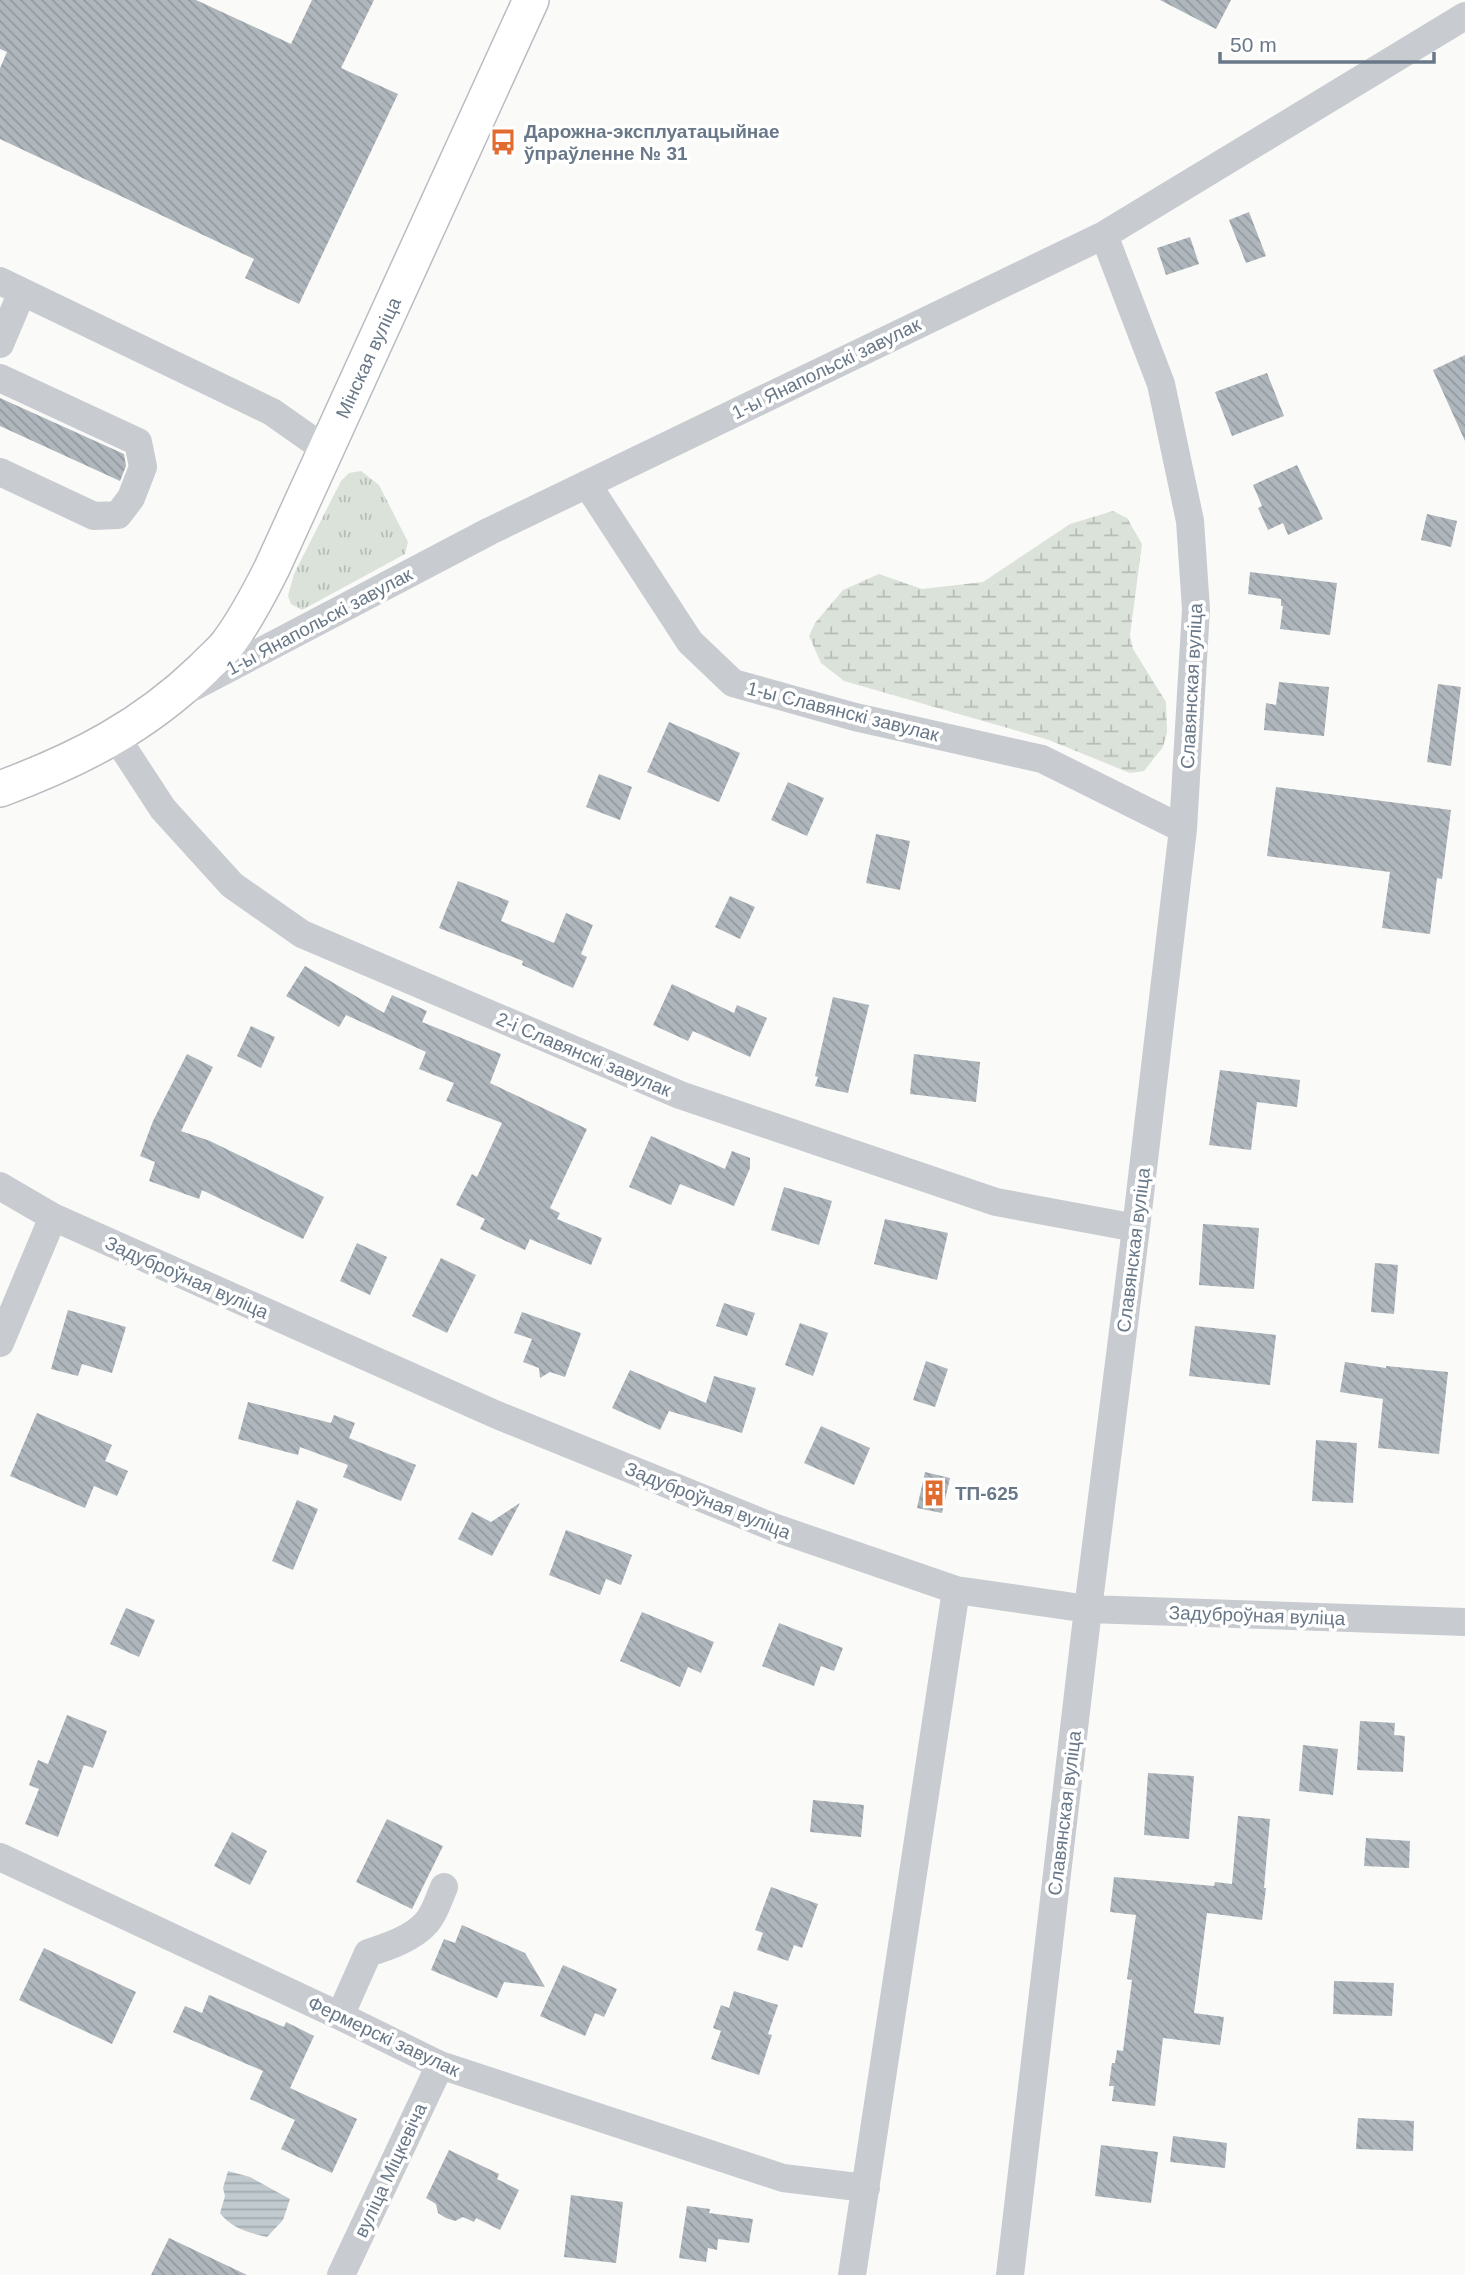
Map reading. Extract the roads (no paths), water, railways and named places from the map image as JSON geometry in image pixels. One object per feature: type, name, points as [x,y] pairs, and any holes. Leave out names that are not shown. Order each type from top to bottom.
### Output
[{"type":"main road","name":"Мінская вуліца","points":[[34,776],[116,737],[175,696],[227,645],[251,610],[531,0]]},
{"type":"main road","points":[[0,789],[34,776]]},
{"type":"main road","points":[[0,797],[34,776]]},
{"type":"street","points":[[1461,0],[1465,5]]},
{"type":"street","name":"1-ы Янапольскі завулак","points":[[175,696],[490,531],[1104,235],[1465,16]]},
{"type":"street","name":"Славянская вуліца","points":[[1010,2275],[1183,829],[1196,609],[1190,521],[1161,384],[1104,235]]},
{"type":"street","points":[[0,344],[11,286],[272,412],[326,450]]},
{"type":"street","points":[[0,378],[138,442],[143,467],[131,498],[118,515],[94,516],[0,472]]},
{"type":"street","name":"1-ы Славянскі завулак","points":[[587,484],[690,642],[733,683],[855,717],[1042,759],[1183,829]]},
{"type":"street","name":"2-і Славянскі завулак","points":[[116,737],[163,809],[232,885],[302,934],[680,1096],[996,1202],[1136,1228]]},
{"type":"street","name":"Задуброўная вуліца","points":[[0,1186],[53,1217],[497,1416],[772,1527],[956,1590],[1088,1609],[1465,1622]]},
{"type":"street","points":[[0,1343],[53,1217]]},
{"type":"street","points":[[852,2275],[956,1590]]},
{"type":"street","name":"Фермерскі завулак","points":[[0,1857],[440,2065],[783,2178],[866,2188]]},
{"type":"street","points":[[340,2016],[368,1953],[412,1934],[428,1922],[444,1887]]},
{"type":"street","name":"вуліца Міцкевіча","points":[[341,2275],[440,2065]]},
{"type":"place","name":"Дарожна-эксплуатацыйнае ўпраўленне № 31","points":[[503,142]]},
{"type":"place","name":"ТП-625","points":[[934,1493]]}]
